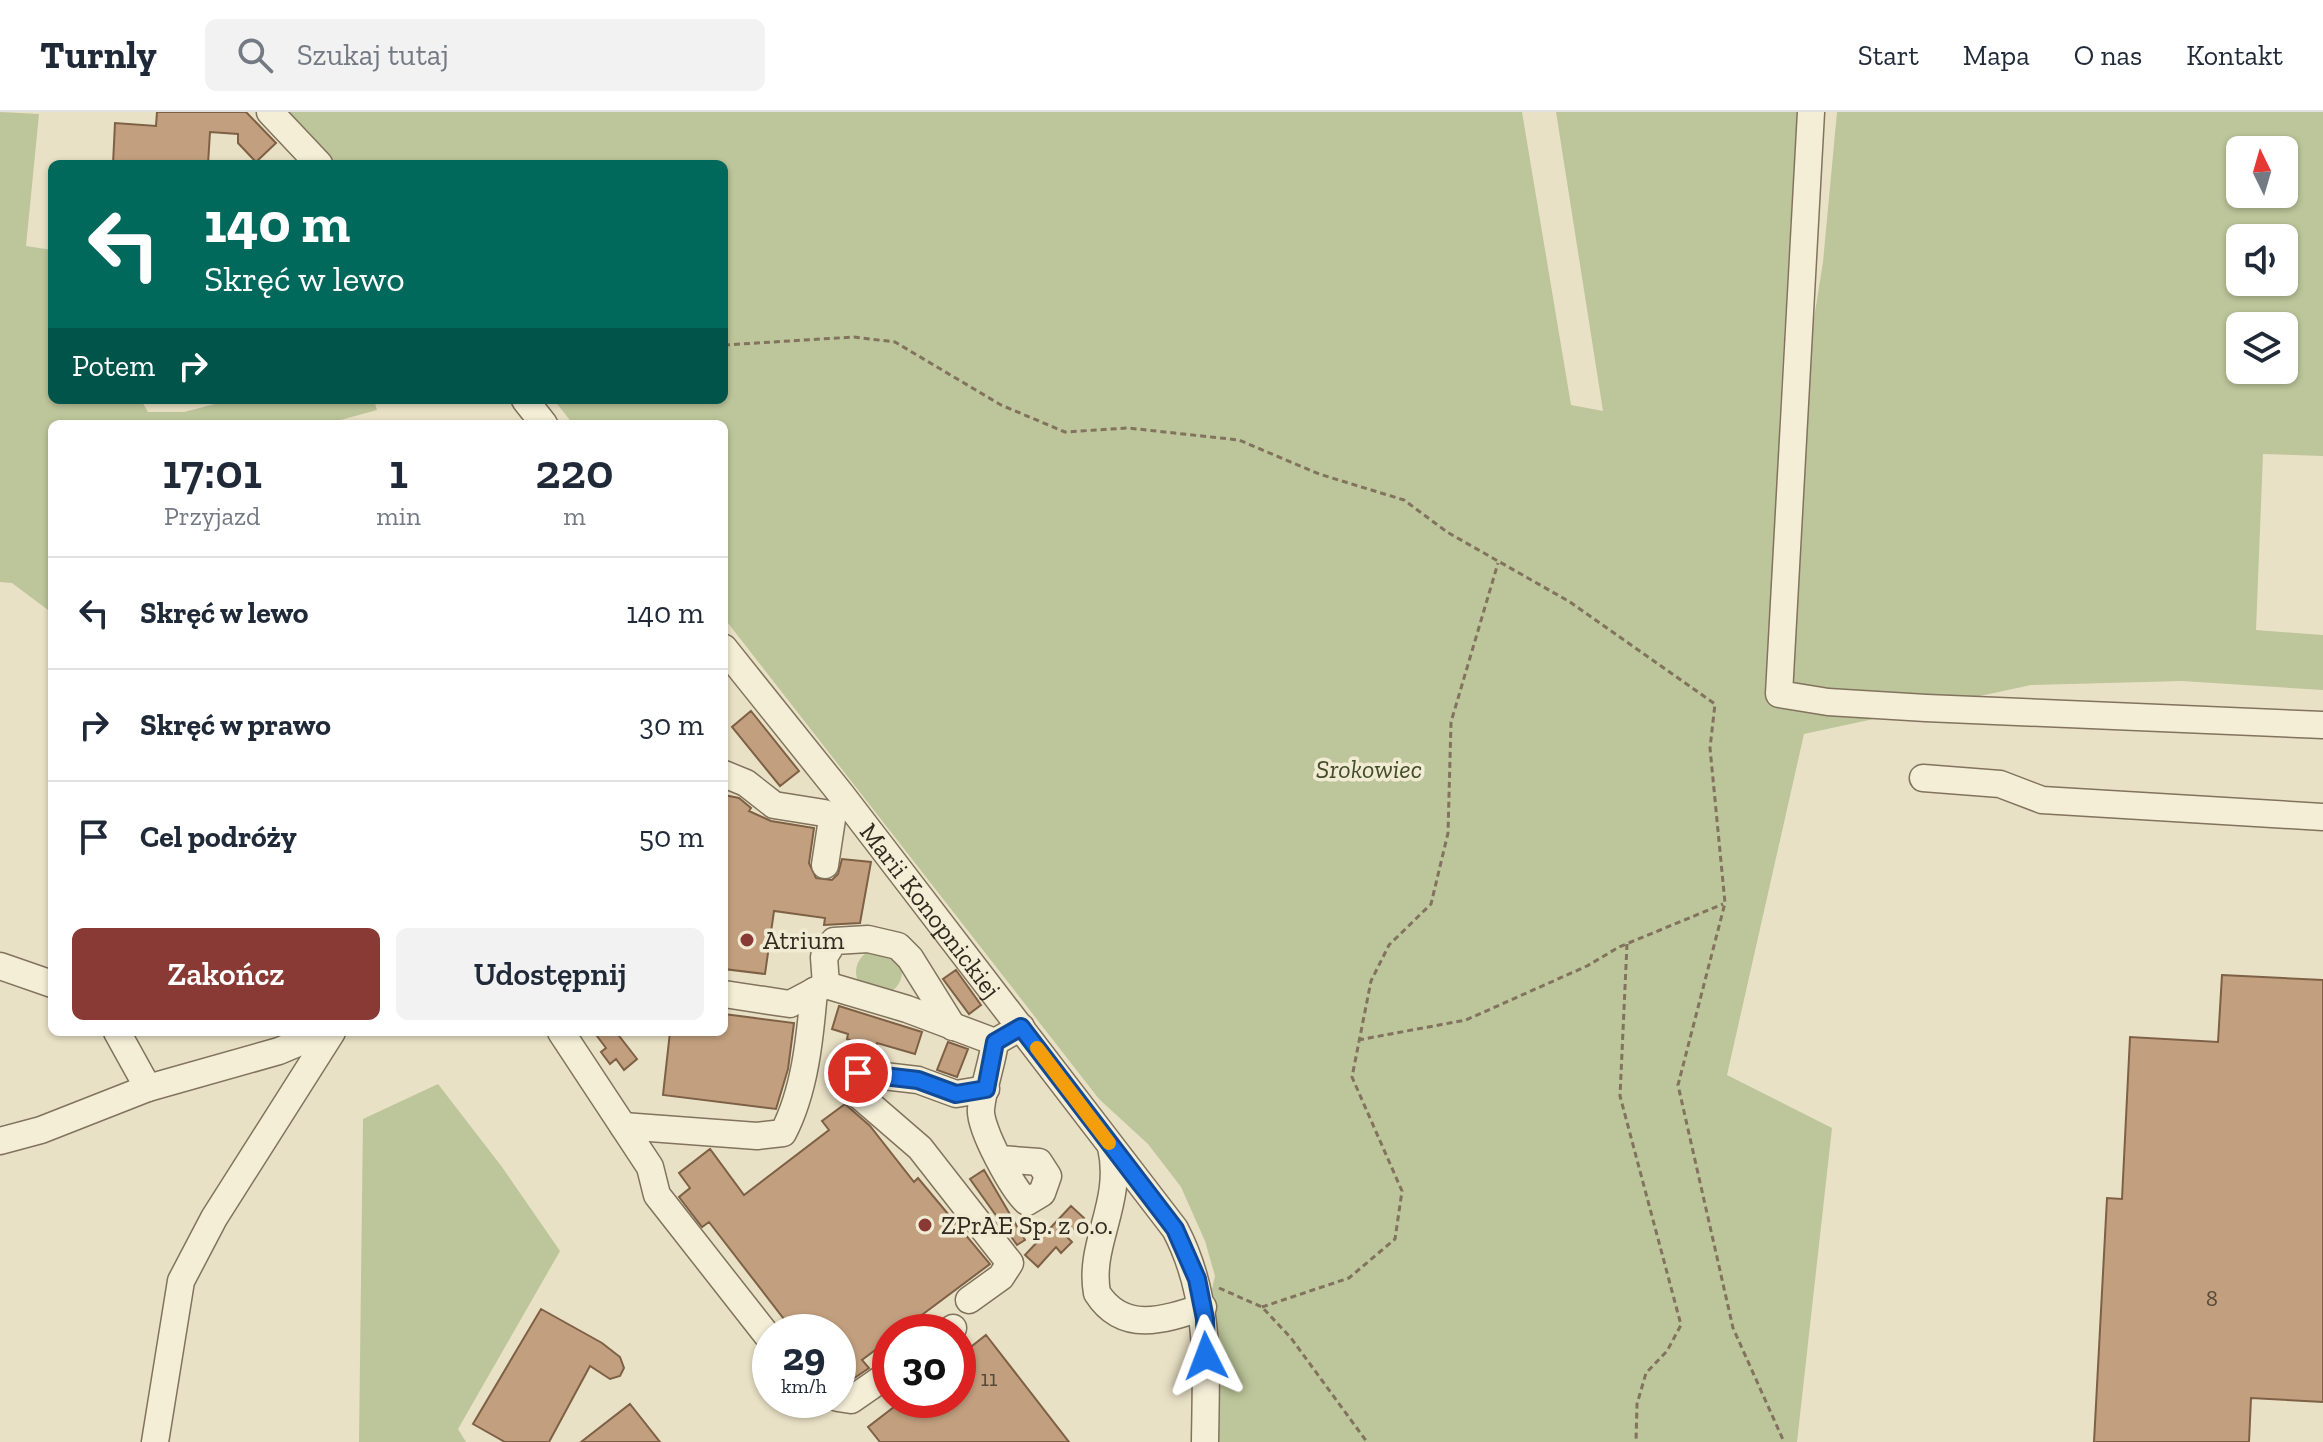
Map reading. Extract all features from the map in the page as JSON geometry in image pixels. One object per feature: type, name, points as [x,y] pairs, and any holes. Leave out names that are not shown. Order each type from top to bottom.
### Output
[{"type":"street","points":[[270,112],[315,160]]},
{"type":"street","points":[[1811,112],[1779,694],[1828,702],[2323,725]]},
{"type":"street","points":[[528,404],[541,420]]},
{"type":"street","name":"Marii Konopnickiej","points":[[728,653],[1175,1229],[1197,1279],[1203,1307],[1205,1442]]},
{"type":"street","points":[[728,776],[746,783],[774,805],[824,813],[832,819],[825,865]]},
{"type":"street","points":[[1923,778],[2000,784],[2042,800],[2323,817]]},
{"type":"street","points":[[623,1126],[757,1136],[783,1133],[793,1115],[824,957],[834,941],[886,941],[910,958],[953,1027]]},
{"type":"street","points":[[0,966],[48,983]]},
{"type":"street","points":[[728,995],[790,1004],[820,988],[907,1009],[995,1042]]},
{"type":"street","points":[[1001,1159],[984,1128],[980,1110],[995,1042],[1021,1027]]},
{"type":"street","points":[[119,1036],[148,1088]]},
{"type":"street","points":[[0,1141],[41,1130],[148,1088],[279,1051],[315,1036]]},
{"type":"street","points":[[155,1442],[181,1281],[214,1218],[329,1036]]},
{"type":"street","points":[[564,1036],[650,1167],[657,1195],[752,1316]]},
{"type":"street","points":[[969,1300],[1001,1277],[1010,1263],[920,1148],[854,1091],[851,1081],[858,1073],[883,1073],[918,1080],[956,1094],[986,1089]]},
{"type":"street","points":[[1111,1145],[1117,1170],[1116,1189],[1096,1263],[1097,1293],[1118,1316],[1130,1320],[1165,1319],[1203,1307]]},
{"type":"path","points":[[728,345],[854,337],[895,342],[1001,405],[1065,432],[1128,428],[1239,440],[1319,474],[1404,500],[1447,532],[1570,602],[1666,673],[1715,704],[1710,748],[1725,903],[1678,1085],[1733,1328],[1784,1442]]},
{"type":"path","points":[[1262,1307],[1349,1278],[1395,1239],[1402,1191],[1352,1077],[1371,981],[1389,945],[1431,904],[1448,833],[1451,722],[1499,561]]},
{"type":"path","points":[[1358,1040],[1466,1020],[1587,966],[1627,944],[1725,903]]},
{"type":"path","points":[[1627,944],[1620,1096],[1681,1325],[1667,1351],[1646,1373],[1637,1404],[1636,1442]]},
{"type":"path","points":[[1197,1279],[1262,1307],[1291,1338],[1367,1442]]},
{"type":"green space","points":[[0,112],[39,114],[26,246],[48,249],[48,404],[143,404],[148,412],[184,412],[215,404],[375,404],[377,410],[341,420],[48,420],[48,610],[12,583],[0,582]]},
{"type":"green space","name":"Srokowiec","points":[[285,112],[1522,112],[1571,405],[1603,411],[1556,112],[1797,112],[1779,428],[1796,431],[1823,262],[1837,112],[2323,112],[2323,456],[2263,454],[2256,630],[2323,635],[2323,690],[2182,681],[2031,685],[1804,734],[1727,1075],[1832,1128],[1797,1442],[1203,1442],[1205,1319],[1215,1276],[1205,1241],[1181,1187],[1148,1144],[1099,1099],[728,623],[728,420],[570,420],[557,404],[728,404],[728,160],[330,160]]},
{"type":"green space","points":[[879,949],[895,956],[902,972],[895,988],[879,995],[863,988],[856,972],[863,956]]},
{"type":"green space","points":[[438,1084],[502,1167],[560,1251],[458,1429],[466,1442],[359,1442],[363,1119]]},
{"type":"building","points":[[157,112],[246,112],[276,143],[258,160],[254,160],[238,143],[238,134],[210,132],[208,160],[113,160],[115,123],[156,126]]},
{"type":"building","points":[[751,711],[799,771],[780,786],[732,727]]},
{"type":"building","points":[[728,796],[739,798],[751,808],[749,811],[771,821],[814,828],[809,863],[816,878],[832,880],[838,874],[842,859],[871,862],[860,923],[824,925],[825,918],[774,911],[765,974],[728,969]]},
{"type":"building","points":[[956,970],[981,1005],[969,1014],[943,979]]},
{"type":"building","points":[[2222,975],[2323,980],[2323,1402],[2251,1398],[2249,1442],[2094,1442],[2107,1198],[2122,1199],[2130,1037],[2218,1042]]},
{"type":"building","points":[[839,1006],[922,1032],[915,1054],[877,1043],[876,1048],[847,1039],[848,1034],[832,1029]]},
{"type":"building","points":[[728,1015],[794,1023],[788,1069],[776,1109],[663,1095],[670,1036],[728,1036]]},
{"type":"building","points":[[597,1036],[619,1036],[637,1059],[624,1070],[616,1059],[610,1064],[601,1052],[606,1048]]},
{"type":"building","points":[[948,1042],[968,1049],[957,1077],[937,1070]]},
{"type":"building","points":[[845,1104],[870,1126],[914,1182],[918,1178],[990,1264],[923,1314],[872,1314],[872,1352],[862,1360],[869,1368],[856,1377],[856,1314],[780,1314],[709,1222],[702,1227],[679,1197],[690,1188],[679,1173],[710,1149],[744,1195],[829,1130],[822,1121]]},
{"type":"building","points":[[984,1170],[1025,1240],[1017,1245],[970,1179]]},
{"type":"building","points":[[1071,1206],[1084,1218],[1066,1236],[1072,1242],[1061,1253],[1056,1247],[1038,1267],[1025,1255]]},
{"type":"building","points":[[541,1309],[602,1343],[620,1357],[624,1368],[620,1376],[610,1379],[590,1366],[549,1442],[505,1442],[473,1424]]},
{"type":"building","points":[[986,1335],[1069,1442],[880,1442],[868,1427],[880,1418],[976,1418],[976,1343]]},
{"type":"building","points":[[630,1404],[660,1442],[581,1442]]},
{"type":"slow traffic","points":[[1037,1048],[1109,1143]]},
{"type":"place","name":"Atrium","points":[[747,940]]},
{"type":"place","name":"ZPrAE Sp. z o.o.","points":[[925,1225]]},
{"type":"route","points":[[858,1073],[883,1073],[918,1080],[956,1094],[986,1089],[995,1042],[1021,1027],[1175,1229],[1197,1279],[1205,1319],[1206,1356]]}]
